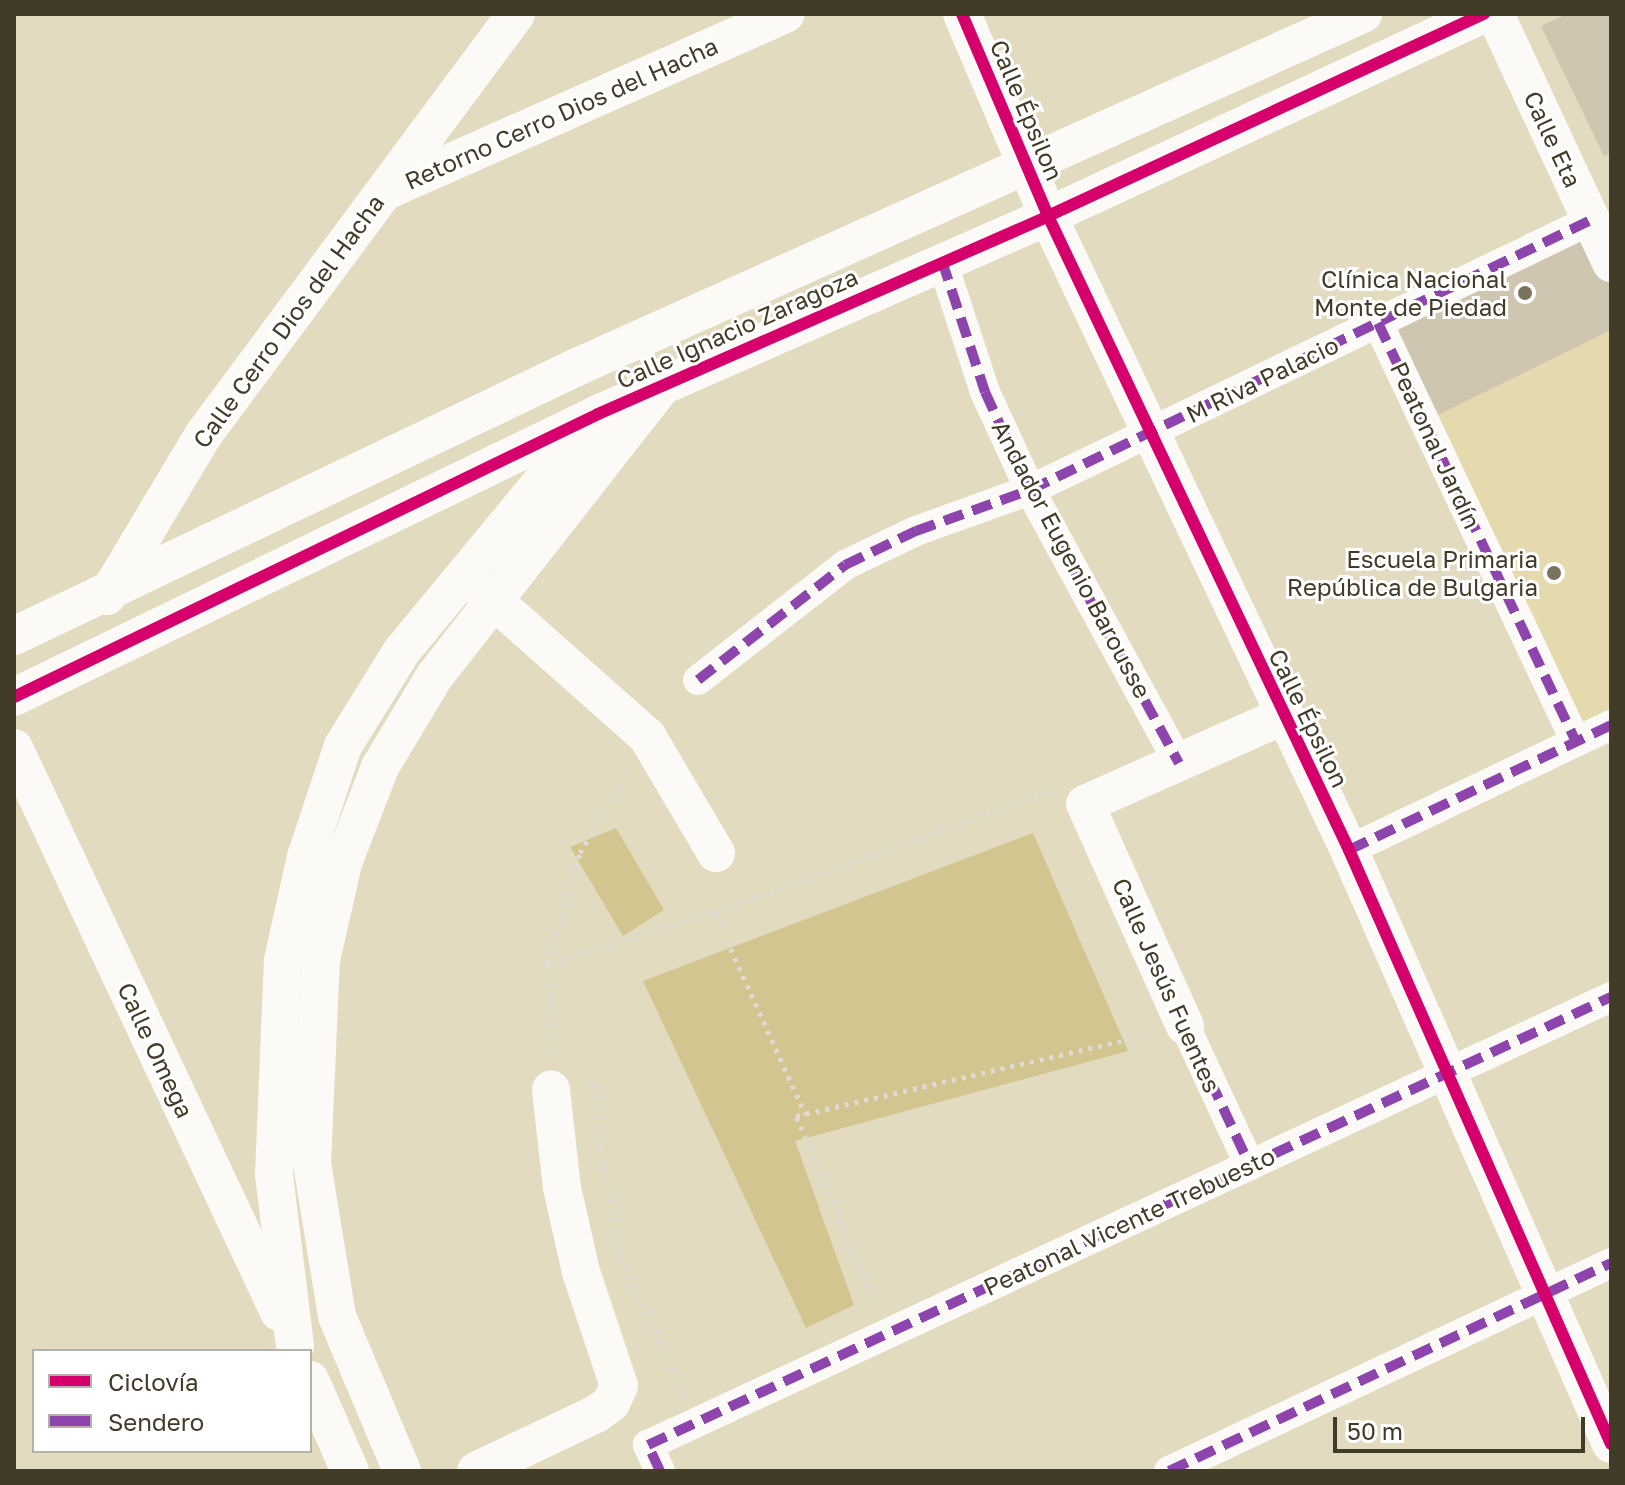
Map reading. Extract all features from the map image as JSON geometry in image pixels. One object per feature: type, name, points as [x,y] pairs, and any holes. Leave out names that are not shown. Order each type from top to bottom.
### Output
[{"type":"street","name":"Calle Cerro Dios del Hacha","points":[[106,593],[204,434],[516,14]]},
{"type":"street","name":"Retorno Cerro Dios del Hacha","points":[[381,193],[786,14]]},
{"type":"street","name":"Calle Épsilon","points":[[962,14],[1048,216],[1349,850],[1611,1444]]},
{"type":"street","name":"Calle Ignacio Zaragoza","points":[[14,636],[577,367],[1363,14]]},
{"type":"street","name":"Calle Ignacio Zaragoza","points":[[14,697],[598,414],[1048,216],[1484,14]]},
{"type":"street","name":"Calle Eta","points":[[1495,14],[1611,263]]},
{"type":"street","name":"M Riva Palacio","points":[[698,680],[845,565],[916,531],[1030,490],[1591,220]]},
{"type":"street","name":"Andador Eugenio Barousse","points":[[942,261],[985,392],[1030,490],[1179,763]]},
{"type":"street","name":"Peatonal Jardín","points":[[1378,323],[1576,741]]},
{"type":"street","points":[[402,1471],[337,1316],[322,1241],[312,1164],[321,960],[343,863],[380,767],[434,677],[664,384],[644,337]]},
{"type":"street","points":[[296,1348],[274,1174],[283,960],[306,857],[343,746],[401,652],[463,573],[598,414],[577,367]]},
{"type":"street","points":[[463,573],[647,736],[716,853]]},
{"type":"street","points":[[106,593],[120,647]]},
{"type":"street","points":[[1085,804],[1283,716]]},
{"type":"street","points":[[1349,850],[1611,725]]},
{"type":"street","name":"Calle Omega","points":[[14,748],[296,1348]]},
{"type":"street","name":"Calle Jesús Fuentes","points":[[1085,804],[1250,1166]]},
{"type":"street","name":"Peatonal Vicente Trebuesto","points":[[654,1458],[696,1420],[1611,997]]},
{"type":"street","points":[[476,1471],[596,1414],[611,1403],[619,1386],[618,1370],[581,1272],[562,1188],[551,1090]]},
{"type":"street","points":[[1169,1471],[1611,1263]]},
{"type":"street","points":[[312,1385],[350,1471]]},
{"type":"path","points":[[647,736],[580,853],[548,964],[551,1090],[597,1085],[600,1148],[621,1257],[696,1420]]},
{"type":"path","points":[[548,964],[714,912],[1076,781],[1085,804]]},
{"type":"path","points":[[714,912],[805,1114]]},
{"type":"path","points":[[888,1332],[796,1116],[1185,1026]]},
{"type":"shaded area","name":"Escuela Primaria República de Bulgaria","points":[[1611,330],[1611,725],[1576,741],[1426,421]]},
{"type":"shaded area","points":[[616,828],[664,910],[623,936],[570,847]]},
{"type":"shaded area","points":[[1033,833],[1128,1051],[795,1141],[854,1305],[806,1328],[643,981]]},
{"type":"building","points":[[1566,14],[1611,14],[1611,153],[1604,156],[1541,26]]},
{"type":"building","name":"Clínica Nacional Monte de Piedad","points":[[1591,220],[1611,263],[1611,330],[1426,421],[1378,323]]},
{"type":"marked path","points":[[698,680],[845,565],[916,531],[1030,490],[1591,220]]},
{"type":"marked path","points":[[942,261],[985,392],[1030,490],[1179,763]]},
{"type":"marked path","points":[[1378,323],[1576,741]]},
{"type":"marked path","points":[[1349,850],[1611,725]]},
{"type":"marked path","points":[[660,1471],[648,1445],[1611,997]]},
{"type":"marked path","points":[[1185,1026],[1250,1166]]},
{"type":"marked path","points":[[1169,1471],[1611,1263]]},
{"type":"cycle path","points":[[962,14],[1048,216],[1349,850],[1611,1444]]},
{"type":"cycle path","points":[[14,697],[598,414],[1048,216],[1484,14]]},
{"type":"place","name":"Clínica Nacional Monte de Piedad","points":[[1525,293]]},
{"type":"place","name":"Escuela Primaria República de Bulgaria","points":[[1554,573]]}]
